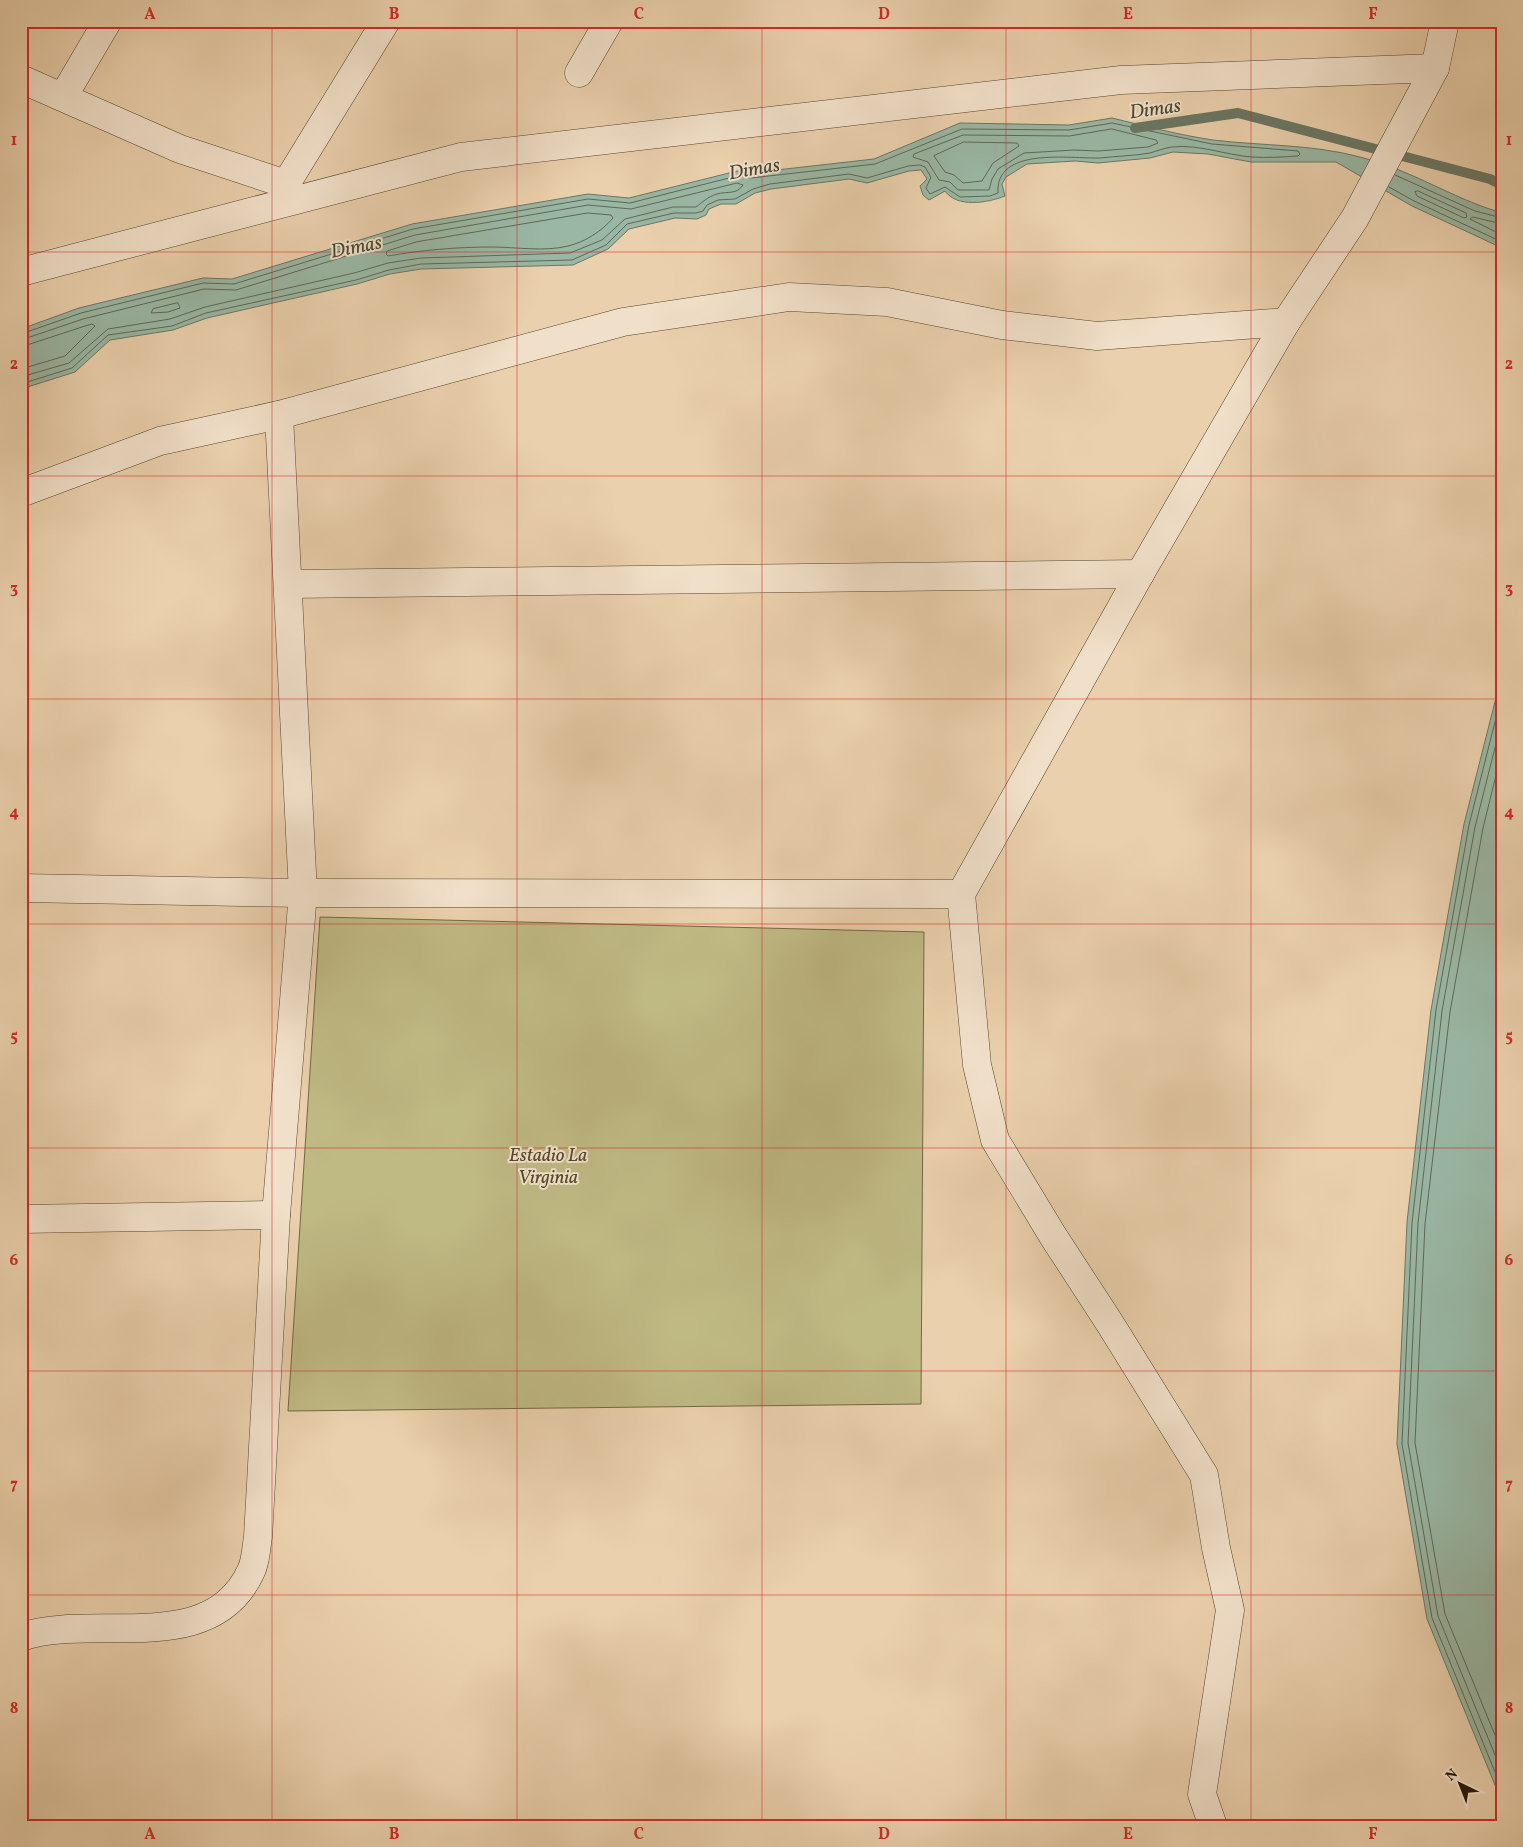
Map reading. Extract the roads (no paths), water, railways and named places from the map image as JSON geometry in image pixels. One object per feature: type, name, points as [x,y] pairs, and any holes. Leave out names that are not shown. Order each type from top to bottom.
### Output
[{"type":"street","points":[[21,79],[180,149],[286,184],[386,21]]},
{"type":"street","points":[[579,73],[609,21]]},
{"type":"street","points":[[1213,1826],[1202,1794],[1230,1610],[1216,1548],[1204,1475],[1110,1322],[1053,1236],[995,1140],[977,1065],[961,894],[1140,574],[1286,322],[1355,218],[1435,68],[1445,21]]},
{"type":"street","points":[[63,97],[107,22]]},
{"type":"street","points":[[21,272],[461,158],[1121,80],[1435,68]]},
{"type":"street","points":[[21,493],[160,441],[279,415],[623,322],[789,297],[887,302],[1002,325],[1097,336],[1286,322]]},
{"type":"street","points":[[21,1637],[86,1628],[178,1626],[204,1619],[232,1600],[251,1570],[258,1537],[276,1215],[303,894],[279,415]]},
{"type":"street","points":[[288,584],[1140,574]]},
{"type":"street","points":[[21,888],[303,894],[961,894]]},
{"type":"street","points":[[21,1219],[276,1215]]},
{"type":"water","points":[[1112,118],[1200,138],[1324,150],[1378,162],[1466,200],[1502,213],[1502,248],[1412,206],[1336,162],[1251,162],[1208,154],[1173,152],[1150,158],[1098,163],[1075,161],[1027,164],[1006,177],[1002,184],[1005,196],[981,202],[957,200],[945,191],[929,200],[923,195],[920,186],[927,179],[921,170],[909,171],[867,183],[849,179],[771,189],[755,193],[736,204],[721,204],[709,209],[706,215],[697,219],[675,218],[629,229],[608,249],[573,265],[421,269],[390,274],[357,284],[207,318],[173,330],[110,340],[75,372],[21,389],[21,329],[79,308],[203,278],[232,279],[412,224],[588,194],[629,198],[737,171],[750,173],[874,159],[960,123],[1069,125]]},
{"type":"water","points":[[1502,674],[1502,1802],[1427,1619],[1397,1444],[1407,1222],[1431,1010],[1464,824]]},
{"type":"waterway","name":"Dimas","points":[[1135,128],[1238,113],[1490,179],[1502,185]]},
{"type":"park label","name":"Estadio La Virginia","points":[[548,1165]]}]
